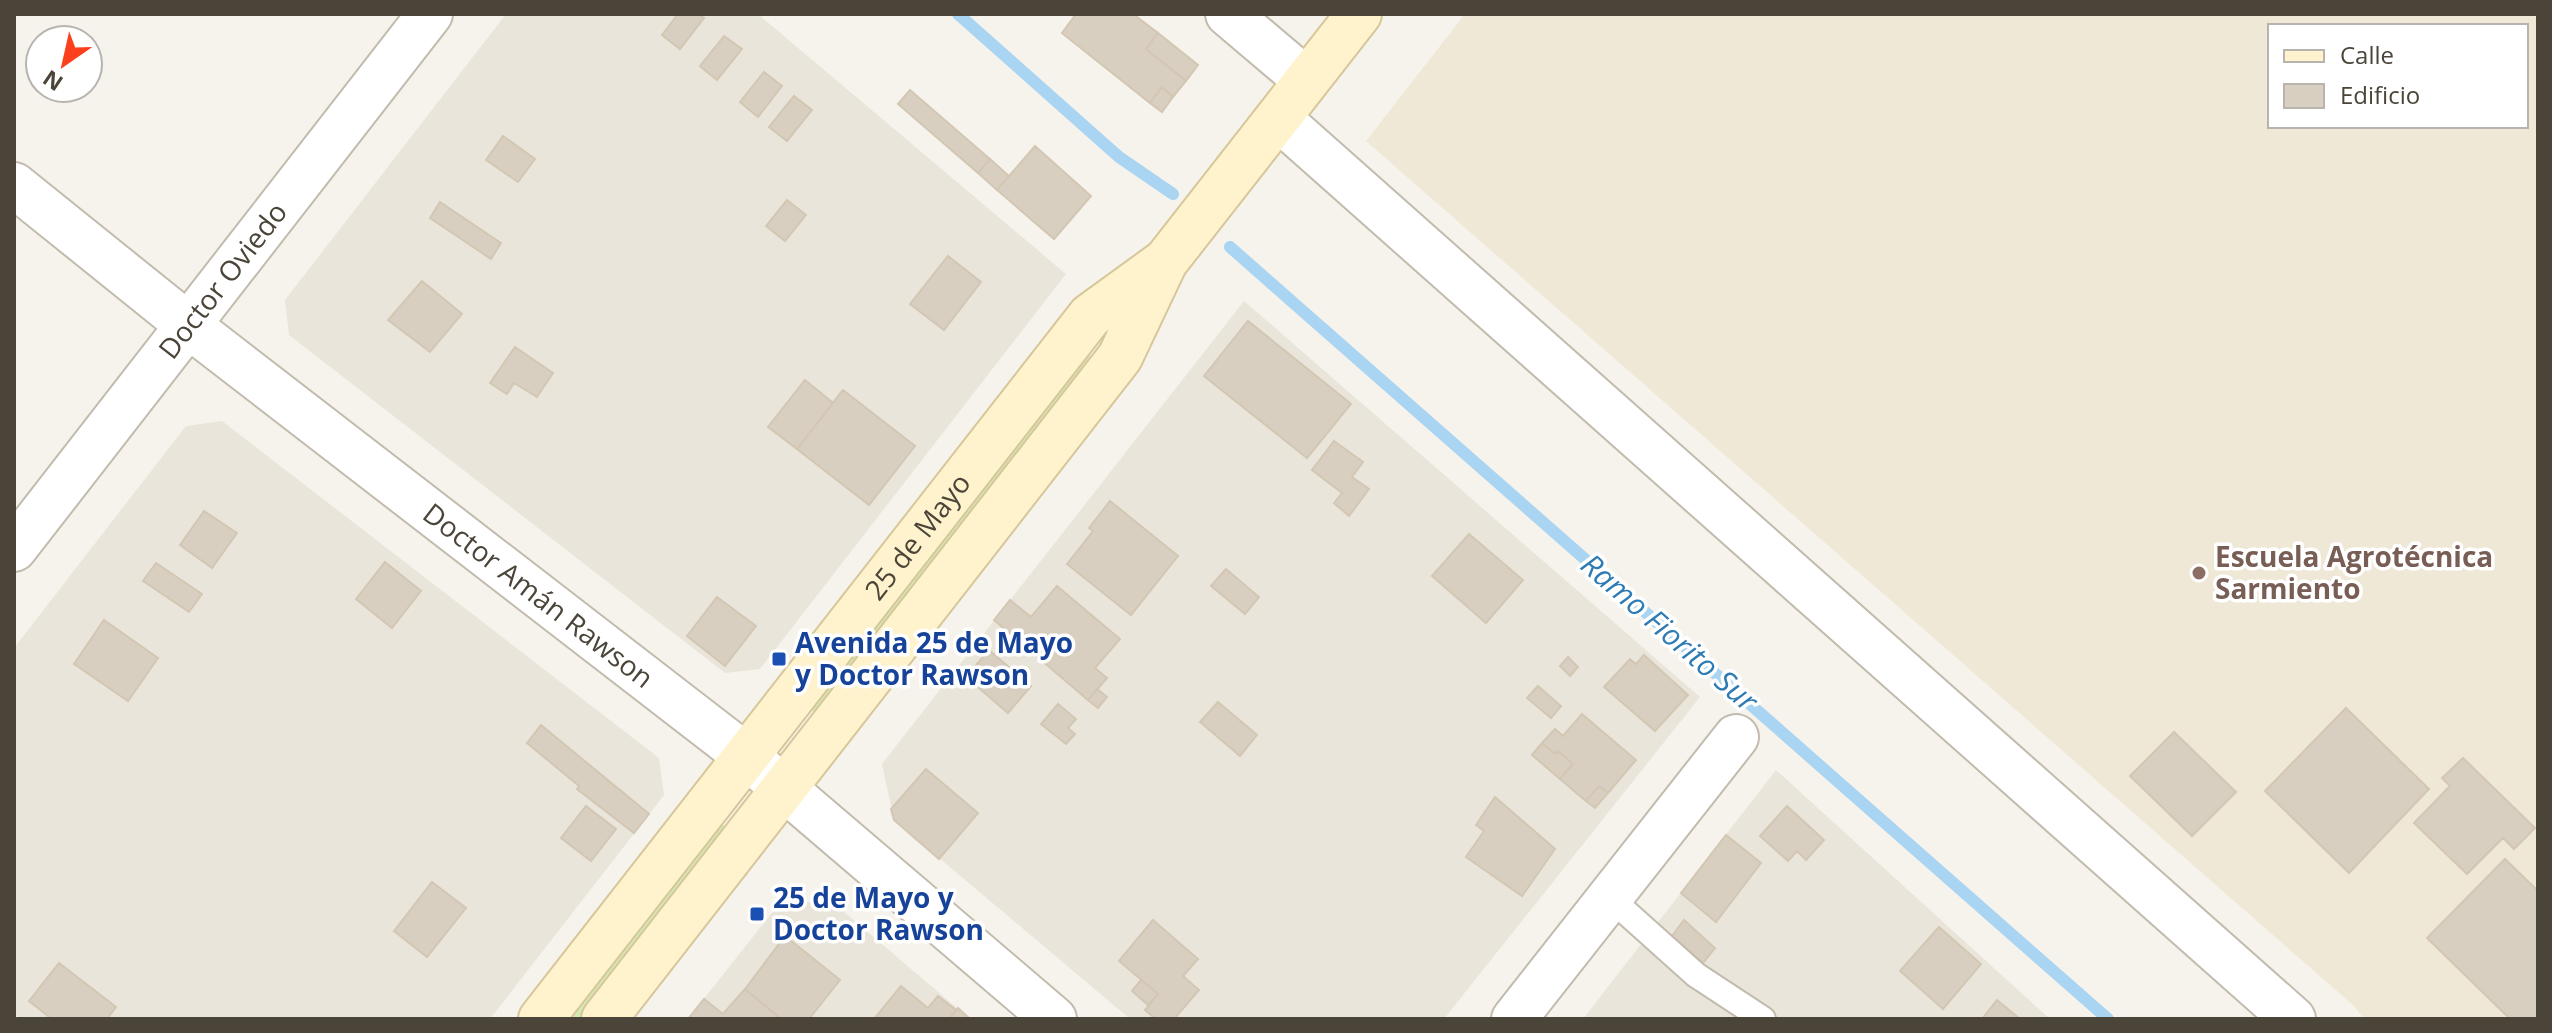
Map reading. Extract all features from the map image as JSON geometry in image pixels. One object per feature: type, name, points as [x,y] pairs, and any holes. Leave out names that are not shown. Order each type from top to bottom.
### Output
[{"type":"street","name":"Doctor Oviedo","points":[[14,549],[430,14]]},
{"type":"street","points":[[1228,14],[1306,80]]},
{"type":"street","name":"25 de Mayo","points":[[604,1019],[1120,357],[1165,262],[1359,14]]},
{"type":"street","points":[[1278,118],[2293,1019]]},
{"type":"street","name":"Doctor Amán Rawson","points":[[14,185],[188,325],[746,756],[1054,1019]]},
{"type":"street","name":"25 de Mayo","points":[[541,1019],[1090,316],[1165,262]]},
{"type":"street","points":[[1514,1019],[1736,737]]},
{"type":"lane","points":[[1609,897],[1696,975],[1763,1019]]},
{"type":"shaded area","points":[[506,14],[758,14],[1066,274],[760,669],[725,673],[289,335],[285,300]]},
{"type":"shaded area","name":"Escuela Agrotécnica Sarmiento","points":[[1465,14],[2538,14],[2538,1019],[2364,1019],[2354,1006],[1366,141]]},
{"type":"shaded area","points":[[1244,301],[1700,697],[1444,1019],[1130,1019],[894,820],[882,764]]},
{"type":"shaded area","points":[[222,421],[659,758],[664,795],[490,1019],[21,1019],[14,1014],[14,648],[186,426]]},
{"type":"shaded area","points":[[1776,770],[2050,1019],[1583,1019]]},
{"type":"shaded area","points":[[830,900],[970,1019],[688,1019],[778,905]]},
{"type":"green space","points":[[1087,354],[1092,358],[815,715],[810,707]]},
{"type":"green space","points":[[719,825],[725,826],[726,835],[581,1019],[566,1019]]},
{"type":"building","points":[[678,14],[698,14],[704,18],[680,49],[662,35]]},
{"type":"building","points":[[1076,14],[1133,14],[1158,33],[1146,49],[1186,81],[1173,97],[1162,87],[1150,103],[1062,33]]},
{"type":"building","points":[[1158,33],[1198,65],[1186,81],[1146,49]]},
{"type":"building","points":[[724,36],[742,49],[717,80],[700,66]]},
{"type":"building","points":[[764,72],[782,86],[758,117],[740,102]]},
{"type":"building","points":[[1162,87],[1173,97],[1162,112],[1150,103]]},
{"type":"building","points":[[910,90],[990,159],[978,173],[898,104]]},
{"type":"building","points":[[794,96],[812,110],[787,141],[769,127]]},
{"type":"building","points":[[503,136],[535,159],[518,182],[486,160]]},
{"type":"building","points":[[1035,146],[1091,196],[1054,239],[997,190]]},
{"type":"building","points":[[990,159],[1009,176],[997,190],[978,173]]},
{"type":"building","points":[[787,200],[806,215],[785,241],[766,226]]},
{"type":"building","points":[[440,202],[501,243],[491,259],[430,218]]},
{"type":"building","points":[[948,256],[981,282],[944,330],[910,304]]},
{"type":"building","points":[[422,281],[462,314],[430,352],[388,320]]},
{"type":"building","points":[[1248,321],[1351,404],[1307,458],[1204,376]]},
{"type":"building","points":[[515,347],[553,373],[537,397],[514,383],[507,394],[490,383]]},
{"type":"building","points":[[805,380],[833,403],[797,449],[768,427]]},
{"type":"building","points":[[843,390],[915,446],[869,505],[797,449]]},
{"type":"building","points":[[1334,441],[1363,462],[1352,477],[1369,489],[1349,516],[1334,503],[1342,493],[1312,470]]},
{"type":"building","points":[[1110,501],[1178,556],[1131,615],[1067,564],[1093,531],[1089,528]]},
{"type":"building","points":[[204,511],[237,533],[212,568],[180,545]]},
{"type":"building","points":[[1469,534],[1523,580],[1486,623],[1432,576]]},
{"type":"building","points":[[385,562],[421,591],[392,628],[356,599]]},
{"type":"building","points":[[156,563],[202,594],[189,612],[143,581]]},
{"type":"building","points":[[1226,569],[1259,597],[1245,614],[1211,586]]},
{"type":"building","points":[[1057,586],[1120,639],[1095,668],[1107,678],[1088,700],[994,620],[1010,600],[1031,617]]},
{"type":"building","points":[[717,597],[756,626],[725,666],[687,636]]},
{"type":"building","points":[[104,620],[158,658],[128,701],[74,664]]},
{"type":"building","points":[[989,650],[1031,686],[1008,713],[966,677]]},
{"type":"building","points":[[1644,655],[1688,695],[1655,731],[1604,687],[1630,659],[1636,664]]},
{"type":"building","points":[[1568,657],[1578,667],[1570,676],[1560,666]]},
{"type":"building","points":[[1538,686],[1561,706],[1551,718],[1527,698]]},
{"type":"building","points":[[1097,689],[1107,697],[1098,708],[1088,700]]},
{"type":"building","points":[[1218,702],[1257,735],[1240,756],[1200,722]]},
{"type":"building","points":[[1058,704],[1076,719],[1068,728],[1075,734],[1066,744],[1041,724]]},
{"type":"building","points":[[2346,708],[2429,789],[2349,873],[2265,791]]},
{"type":"building","points":[[1582,714],[1636,760],[1608,793],[1599,786],[1586,801],[1560,779],[1573,764],[1542,743],[1555,729],[1563,736]]},
{"type":"building","points":[[541,725],[649,814],[634,833],[577,789],[579,786],[527,743]]},
{"type":"building","points":[[2174,732],[2236,792],[2192,836],[2130,776]]},
{"type":"building","points":[[1542,743],[1573,764],[1560,779],[1532,755]]},
{"type":"building","points":[[2463,758],[2535,828],[2514,849],[2503,838],[2467,874],[2414,823],[2450,786],[2442,778]]},
{"type":"building","points":[[926,769],[978,813],[939,859],[894,820],[891,809]]},
{"type":"building","points":[[1599,786],[1608,793],[1595,808],[1586,801]]},
{"type":"building","points":[[1495,797],[1555,849],[1522,896],[1466,857],[1484,831],[1476,825]]},
{"type":"building","points":[[586,806],[616,829],[591,861],[561,838]]},
{"type":"building","points":[[1787,806],[1824,840],[1806,860],[1797,851],[1788,861],[1760,836]]},
{"type":"building","points":[[1726,835],[1761,863],[1716,922],[1681,893]]},
{"type":"building","points":[[2505,859],[2538,891],[2538,1019],[2510,1019],[2427,938]]},
{"type":"building","points":[[432,882],[466,908],[427,957],[394,931]]},
{"type":"building","points":[[1153,920],[1198,959],[1183,976],[1199,990],[1174,1019],[1156,1019],[1145,1010],[1158,994],[1119,961]]},
{"type":"building","points":[[1684,920],[1715,948],[1703,963],[1672,936]]},
{"type":"building","points":[[1939,927],[1981,964],[1943,1009],[1900,971]]},
{"type":"building","points":[[785,936],[840,980],[809,1019],[781,1019],[745,989]]},
{"type":"building","points":[[59,963],[116,1007],[107,1019],[52,1019],[29,1001]]},
{"type":"building","points":[[1141,980],[1158,994],[1148,1005],[1132,991]]},
{"type":"building","points":[[901,986],[928,1008],[938,996],[956,1010],[949,1019],[874,1019]]},
{"type":"building","points":[[745,989],[781,1019],[688,1019],[704,999],[723,1014]]},
{"type":"building","points":[[1997,1000],[2020,1019],[1982,1019]]},
{"type":"building","points":[[958,1008],[970,1019],[949,1019]]},
{"type":"waterway","name":"Ramo Fiorito Sur","points":[[958,14],[1119,157],[1173,194]]},
{"type":"waterway","name":"Ramo Fiorito Sur","points":[[1230,247],[2108,1019]]},
{"type":"place","name":"Escuela Agrotécnica Sarmiento","points":[[2199,573]]},
{"type":"place","name":"Avenida 25 de Mayo y Doctor Rawson","points":[[779,659]]},
{"type":"place","name":"25 de Mayo y Doctor Rawson","points":[[757,914]]}]
